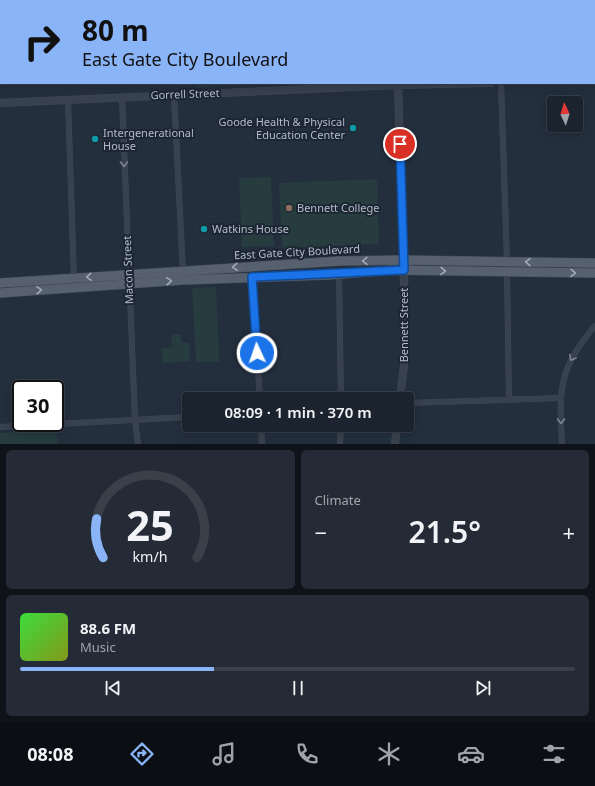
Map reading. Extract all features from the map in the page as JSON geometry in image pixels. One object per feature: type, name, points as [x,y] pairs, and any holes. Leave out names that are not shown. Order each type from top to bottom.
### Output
[{"type":"main road","name":"East Gate City Boulevard","points":[[0,283],[340,261],[404,260],[595,263]]},
{"type":"main road","name":"East Gate City Boulevard","points":[[0,293],[183,280],[404,270],[595,273]]},
{"type":"street","name":"Gorrell Street","points":[[0,103],[398,84]]},
{"type":"street","name":"Bennett Street","points":[[398,84],[405,340],[401,392]]},
{"type":"street","points":[[501,84],[507,261]]},
{"type":"street","points":[[174,95],[183,280]]},
{"type":"street","name":"Macon Street","points":[[122,97],[128,274],[135,420],[138,444]]},
{"type":"street","points":[[68,100],[74,288]]},
{"type":"street","points":[[507,271],[509,400]]},
{"type":"street","points":[[339,274],[340,392]]},
{"type":"street","points":[[252,277],[260,392]]},
{"type":"street","points":[[562,444],[560,398],[562,382],[573,356],[584,338],[595,326]]},
{"type":"street","points":[[414,403],[560,398]]},
{"type":"street","points":[[0,427],[182,417]]},
{"type":"street","points":[[261,432],[262,444]]},
{"type":"street","points":[[340,432],[340,444]]},
{"type":"street","points":[[395,444],[396,432]]},
{"type":"green space","points":[[195,84],[270,84],[195,87]]},
{"type":"green space","points":[[271,177],[274,246],[242,247],[239,178]]},
{"type":"green space","points":[[377,179],[379,244],[282,248],[279,183]]},
{"type":"green space","points":[[216,287],[219,362],[196,362],[192,288]]},
{"type":"green space","points":[[181,334],[181,343],[189,343],[190,361],[163,363],[161,348],[172,347],[171,335]]},
{"type":"green space","points":[[56,432],[58,444],[0,444],[0,433]]},
{"type":"place","name":"Goode Health & Physical Education Center","points":[[353,128]]},
{"type":"place","name":"Intergenerational House","points":[[95,139]]},
{"type":"place","name":"Bennett College","points":[[289,208]]},
{"type":"place","name":"Watkins House","points":[[204,229]]},
{"type":"route","points":[[257,353],[252,277],[327,275],[404,270],[400,144]]}]
